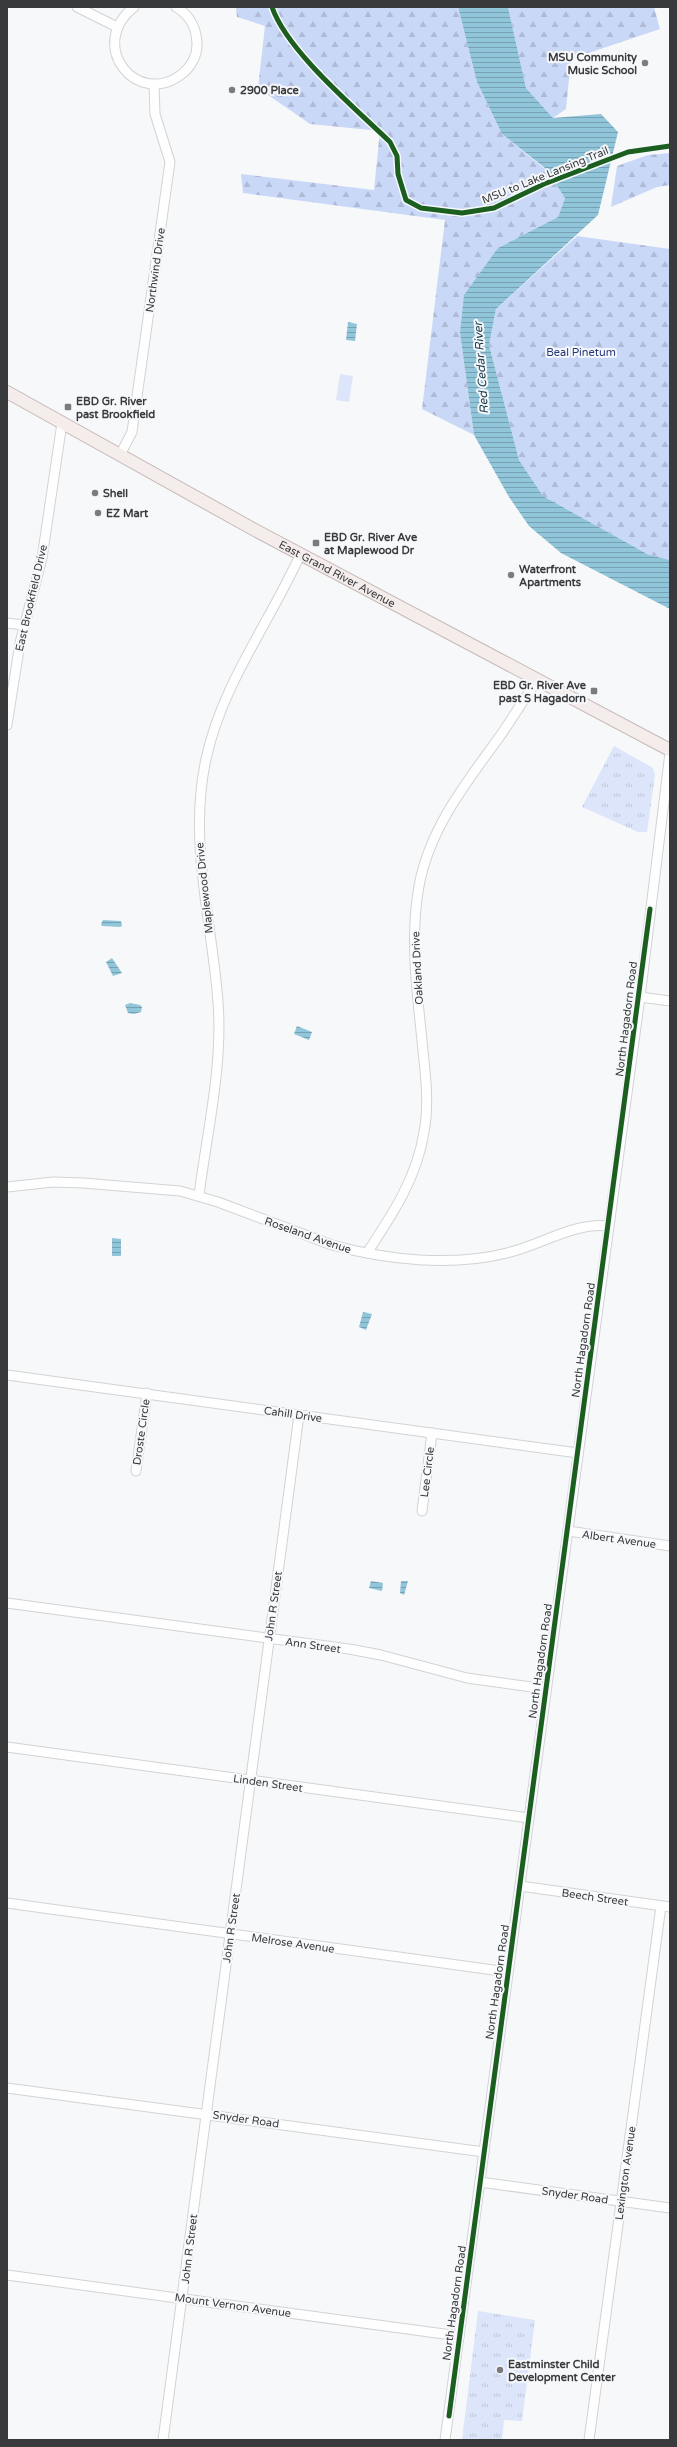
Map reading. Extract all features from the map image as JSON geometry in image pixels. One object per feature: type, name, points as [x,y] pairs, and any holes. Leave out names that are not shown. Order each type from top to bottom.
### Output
[{"type":"main road","name":"East Grand River Avenue","points":[[7,392],[301,553],[670,751]]},
{"type":"street","points":[[77,7],[116,27]]},
{"type":"street","points":[[134,7],[123,16],[116,27],[115,49],[123,68],[134,78],[154,84],[175,80],[187,71],[194,60],[197,47],[196,34],[191,21],[176,7]]},
{"type":"street","name":"Northwind Drive","points":[[120,454],[132,432],[170,162],[155,114],[154,84]]},
{"type":"street","name":"East Brookfield Drive","points":[[7,725],[14,673],[24,625],[34,595],[42,558],[62,423]]},
{"type":"street","name":"Maplewood Drive","points":[[199,1195],[216,1068],[218,1030],[218,1002],[199,861],[199,826],[206,760],[214,727],[235,679],[301,553]]},
{"type":"street","points":[[7,623],[24,625]]},
{"type":"street","name":"Oakland Drive","points":[[367,1252],[406,1189],[416,1166],[424,1132],[426,1099],[414,946],[416,907],[424,864],[436,834],[457,795],[538,679]]},
{"type":"street","name":"North Hagadorn Road","points":[[446,2440],[640,997],[670,751]]},
{"type":"street","points":[[640,997],[670,1001]]},
{"type":"street","name":"Roseland Avenue","points":[[7,1187],[52,1182],[180,1191],[199,1195],[315,1240],[367,1252],[439,1260],[484,1258],[528,1247],[578,1228],[594,1224],[609,1226]]},
{"type":"street","name":"Cahill Drive","points":[[7,1375],[578,1453]]},
{"type":"street","name":"Droste Circle","points":[[136,1471],[147,1393]]},
{"type":"street","name":"John R Street","points":[[163,2440],[299,1415]]},
{"type":"street","name":"Lee Circle","points":[[422,1511],[432,1433]]},
{"type":"street","name":"Albert Avenue","points":[[568,1532],[670,1546]]},
{"type":"street","name":"Ann Street","points":[[7,1603],[269,1638],[374,1654],[467,1678],[546,1689]]},
{"type":"street","name":"Linden Street","points":[[7,1747],[529,1818]]},
{"type":"street","name":"Beech Street","points":[[520,1886],[666,1906]]},
{"type":"street","name":"Melrose Avenue","points":[[7,1903],[508,1972]]},
{"type":"street","name":"Lexington Avenue","points":[[589,2440],[621,2201],[666,1906]]},
{"type":"street","name":"Snyder Road","points":[[7,2088],[484,2152]]},
{"type":"street","name":"Snyder Road","points":[[480,2182],[670,2208]]},
{"type":"street","name":"Mount Vernon Avenue","points":[[7,2275],[460,2336]]},
{"type":"green space","points":[[236,7],[458,7],[477,82],[502,134],[545,169],[565,198],[558,217],[498,248],[460,333],[474,435],[422,409],[445,220],[243,193],[241,174],[374,190],[380,131],[310,124],[258,88],[265,26],[237,17]]},
{"type":"green space","points":[[508,7],[654,7],[660,29],[571,59],[566,109],[553,118],[526,88]]},
{"type":"green space","points":[[670,153],[670,185],[657,187],[611,207],[617,166],[648,155]]},
{"type":"green space","name":"Beal Pinetum","points":[[577,236],[670,249],[670,560],[649,555],[543,496],[519,460],[489,345],[496,309]]},
{"type":"green space","points":[[340,374],[353,376],[349,402],[336,400]]},
{"type":"green space","points":[[614,746],[653,768],[655,775],[647,832],[638,832],[582,807]]},
{"type":"green space","name":"Eastminster Child Development Center","points":[[478,2311],[535,2320],[522,2421],[504,2420],[502,2440],[462,2440]]},
{"type":"water","name":"Red Cedar River","points":[[458,7],[508,7],[526,88],[553,118],[601,114],[618,132],[598,215],[496,309],[489,345],[519,460],[543,496],[649,555],[670,560],[670,609],[561,553],[529,526],[509,497],[474,435],[460,333],[464,295],[498,248],[558,217],[565,198],[545,168],[502,134],[477,82]]},
{"type":"water","points":[[348,322],[357,324],[355,341],[346,340]]},
{"type":"water","points":[[103,920],[121,921],[122,926],[102,926],[101,924]]},
{"type":"water","points":[[112,958],[122,973],[113,976],[106,962]]},
{"type":"water","points":[[130,1003],[140,1005],[142,1007],[141,1012],[134,1014],[128,1013],[125,1005]]},
{"type":"water","points":[[297,1026],[312,1032],[309,1040],[294,1034]]},
{"type":"water","points":[[112,1238],[121,1239],[121,1256],[112,1256]]},
{"type":"water","points":[[363,1312],[372,1314],[366,1330],[359,1327]]},
{"type":"water","points":[[371,1581],[383,1583],[382,1591],[369,1588]]},
{"type":"water","points":[[401,1581],[408,1581],[404,1595],[400,1593]]},
{"type":"cycle path","name":"MSU to Lake Lansing Trail","points":[[272,7],[280,24],[292,42],[307,60],[341,96],[390,142],[397,156],[398,174],[406,200],[421,208],[462,213],[494,208],[544,184],[628,152],[670,146]]},
{"type":"cycle path","points":[[449,2416],[650,909]]},
{"type":"place","name":"MSU Community Music School","points":[[645,63]]},
{"type":"place","name":"2900 Place","points":[[232,90]]},
{"type":"place","name":"EBD Gr. River past Brookfield","points":[[68,407]]},
{"type":"place","name":"Shell","points":[[95,493]]},
{"type":"place","name":"EZ Mart","points":[[98,513]]},
{"type":"place","name":"EBD Gr. River Ave at Maplewood Dr","points":[[316,543]]},
{"type":"place","name":"Waterfront Apartments","points":[[511,575]]},
{"type":"place","name":"EBD Gr. River Ave past S Hagadorn","points":[[594,691]]},
{"type":"place","name":"Eastminster Child Development Center","points":[[500,2370]]}]
